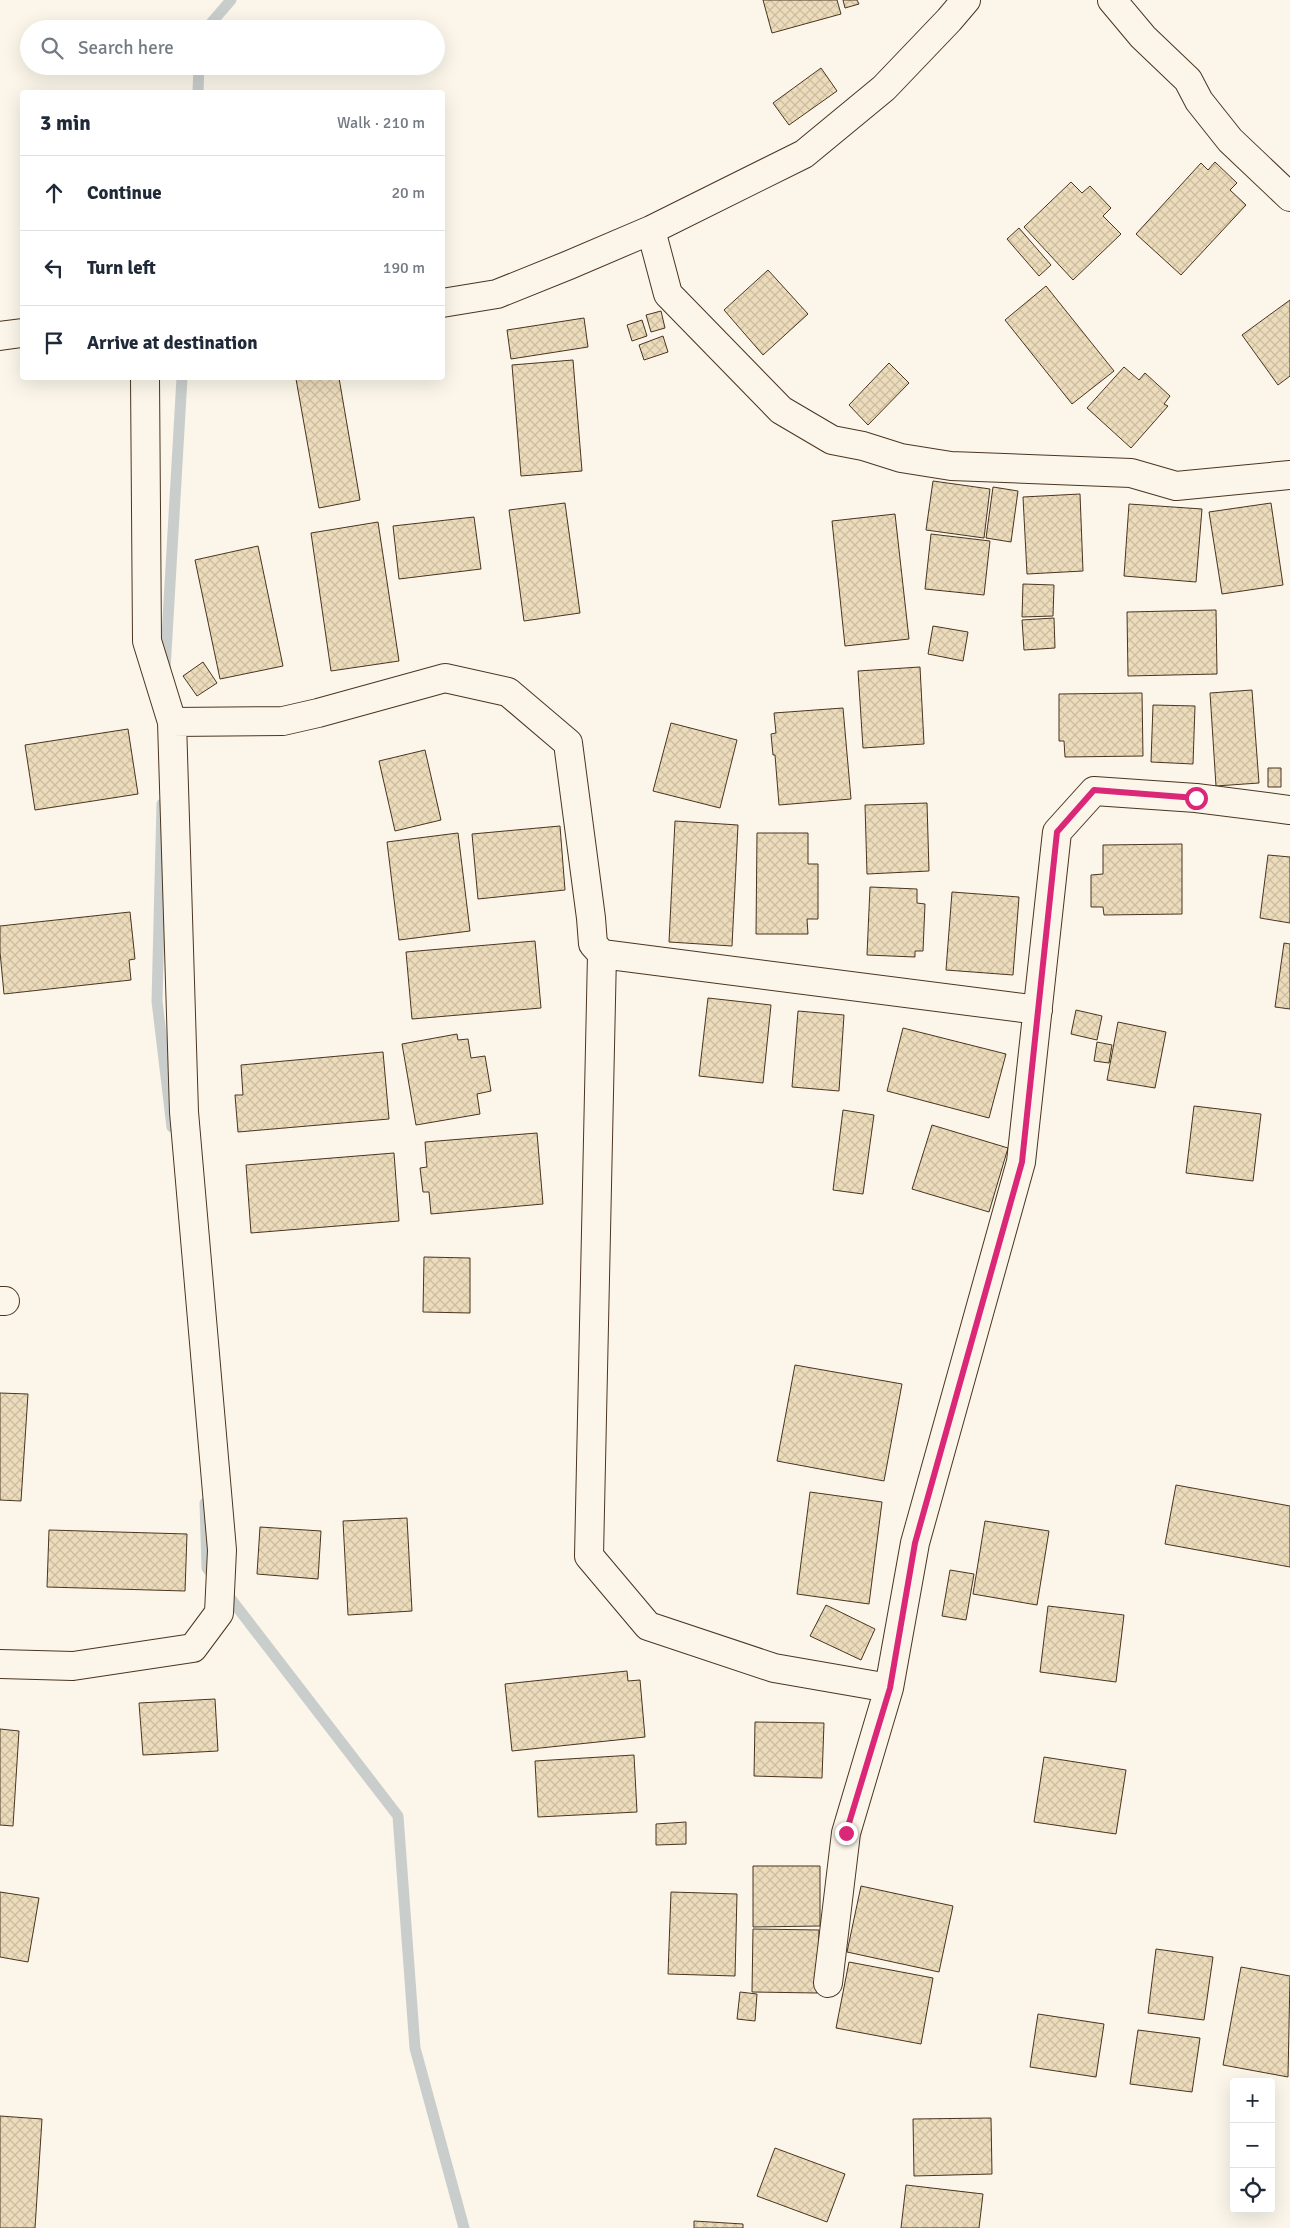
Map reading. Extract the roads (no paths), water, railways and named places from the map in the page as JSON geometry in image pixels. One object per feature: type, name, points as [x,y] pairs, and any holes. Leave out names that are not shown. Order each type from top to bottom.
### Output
[{"type":"street","points":[[445,303],[497,294],[569,265],[651,230],[804,154],[884,88],[966,0]]},
{"type":"street","points":[[1112,0],[1143,38],[1188,80],[1199,101],[1230,140],[1290,197]]},
{"type":"street","points":[[651,230],[668,294],[781,410],[832,440],[863,446],[901,458],[951,466],[1131,473],[1176,486],[1290,475]]},
{"type":"street","points":[[0,336],[20,333]]},
{"type":"street","points":[[0,1664],[73,1666],[192,1648],[219,1613],[222,1550],[184,1112],[172,722],[147,641],[145,380]]},
{"type":"street","points":[[172,722],[283,721],[445,678],[508,692],[568,743],[593,944],[602,954],[1038,1010]]},
{"type":"street","points":[[828,1983],[846,1833],[890,1688],[915,1543],[1022,1162],[1057,832],[1094,790],[1196,798],[1290,810]]},
{"type":"street","points":[[602,954],[589,1556],[648,1626],[774,1668],[890,1688]]},
{"type":"waterway","points":[[214,20],[231,0]]},
{"type":"waterway","points":[[198,90],[199,75]]},
{"type":"waterway","points":[[165,670],[182,380]]},
{"type":"waterway","points":[[162,804],[157,1001],[172,1127]]},
{"type":"waterway","points":[[205,1503],[207,1568],[398,1816],[415,2048],[464,2228]]}]
